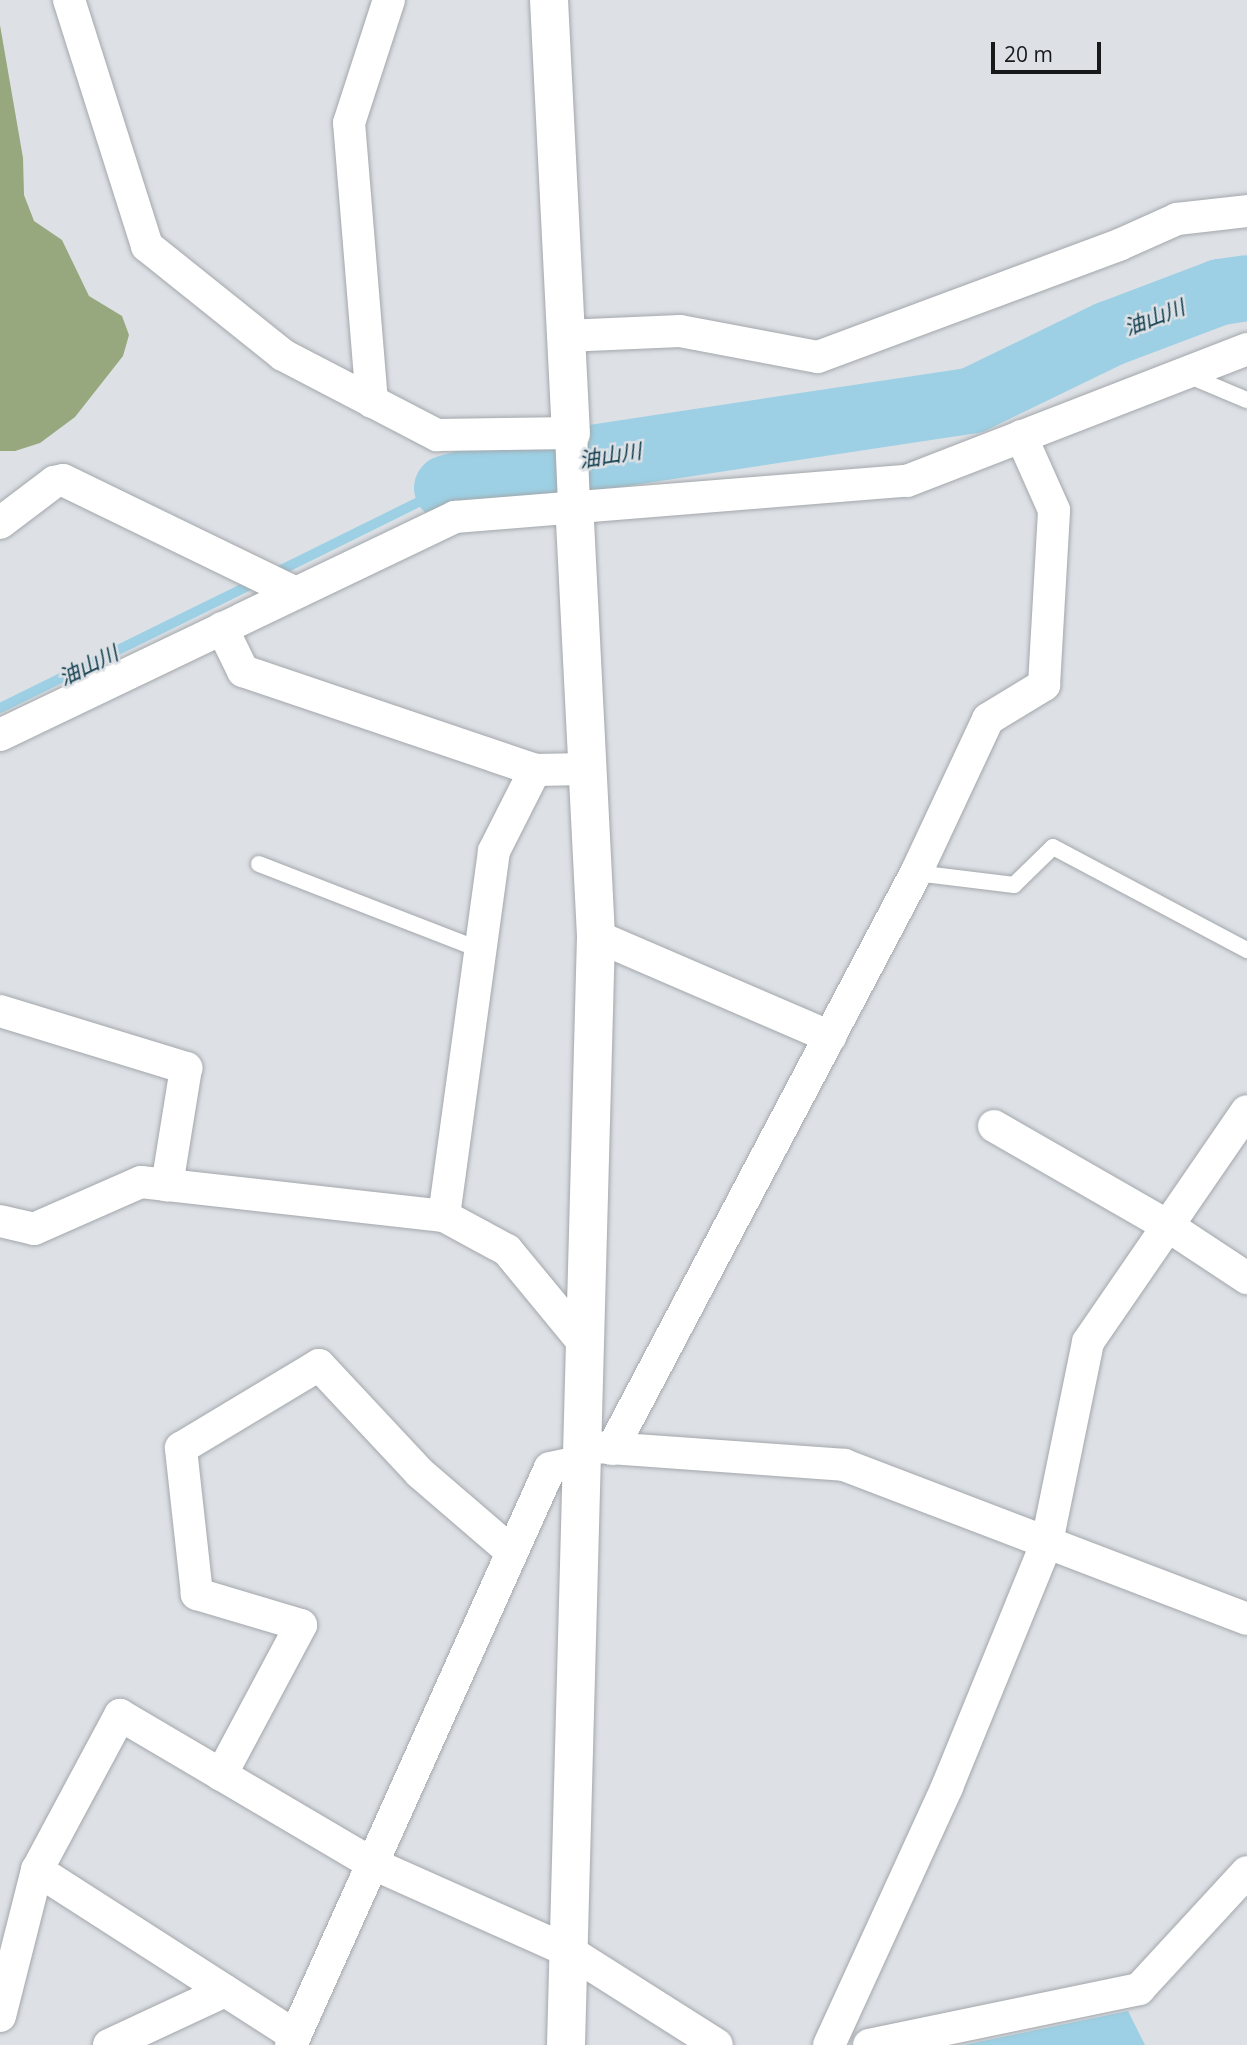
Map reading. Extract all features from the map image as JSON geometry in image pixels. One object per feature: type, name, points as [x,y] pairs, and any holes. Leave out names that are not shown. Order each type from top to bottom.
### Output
[{"type":"street","points":[[69,0],[147,246],[283,355],[437,435],[570,433]]},
{"type":"street","points":[[372,401],[349,123],[389,0]]},
{"type":"street","points":[[549,0],[596,936],[586,1346],[592,1452],[566,2045]]},
{"type":"street","points":[[565,336],[680,331],[818,357],[1119,245],[1177,219],[1247,211]]},
{"type":"street","points":[[0,735],[455,517],[574,505],[907,481],[1247,349]]},
{"type":"street","points":[[592,1452],[830,1037],[916,873],[988,719],[1044,685],[1054,510],[1021,436]]},
{"type":"street","points":[[0,523],[63,480],[294,592]]},
{"type":"street","points":[[222,628],[243,671],[535,770],[588,769]]},
{"type":"street","points":[[444,1216],[478,949],[495,851],[535,770]]},
{"type":"street","points":[[596,936],[830,1037]]},
{"type":"street","points":[[0,1011],[186,1068],[167,1185]]},
{"type":"street","points":[[830,2045],[947,1787],[1047,1542],[1088,1342],[1247,1111]]},
{"type":"street","points":[[994,1126],[1168,1226],[1247,1278]]},
{"type":"street","points":[[0,1221],[34,1229],[141,1182],[444,1216],[507,1250],[586,1346]]},
{"type":"street","points":[[221,1775],[301,1625],[197,1594],[181,1448],[319,1365],[420,1473],[512,1552]]},
{"type":"street","points":[[37,1870],[225,1991],[292,2040],[550,1468],[592,1452],[844,1465],[1247,1619]]},
{"type":"street","points":[[0,2016],[37,1870],[120,1715],[371,1863],[569,1951],[717,2045]]},
{"type":"street","points":[[869,2045],[1139,1989],[1247,1872]]},
{"type":"street","points":[[110,2045],[225,1991]]},
{"type":"lane","points":[[1182,373],[1247,400]]},
{"type":"lane","points":[[916,873],[1014,885],[1053,847],[1247,950]]},
{"type":"lane","points":[[259,864],[478,949]]},
{"type":"green space","points":[[0,25],[23,158],[24,195],[34,221],[62,240],[89,296],[122,316],[129,335],[123,356],[75,417],[40,443],[15,451],[0,451]]},
{"type":"water","points":[[1128,2011],[1145,2045],[964,2045]]},
{"type":"waterway","name":"油山川","points":[[447,488],[512,470],[973,400],[1109,334],[1220,292],[1247,288]]},
{"type":"waterway","name":"油山川","points":[[273,574],[447,488]]},
{"type":"waterway","name":"油山川","points":[[0,708],[258,581]]}]
